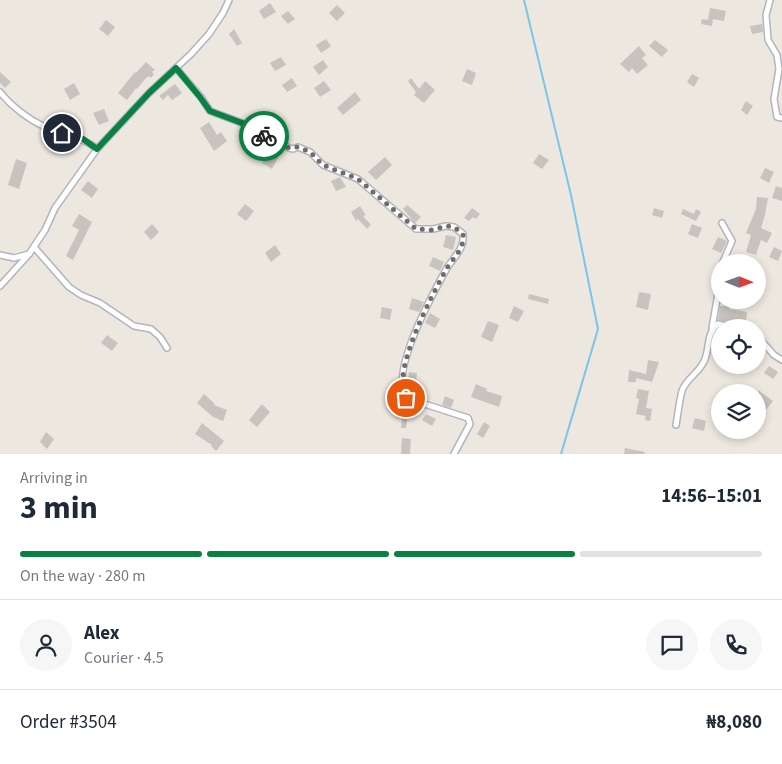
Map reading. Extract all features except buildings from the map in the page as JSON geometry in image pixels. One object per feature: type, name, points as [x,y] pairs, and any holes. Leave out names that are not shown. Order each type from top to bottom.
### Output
[{"type":"street","points":[[0,286],[34,247],[45,230],[55,208],[97,149],[208,34],[223,13],[228,0]]},
{"type":"street","points":[[770,0],[766,15],[768,40],[777,55],[779,69],[774,99],[777,117],[782,118]]},
{"type":"street","points":[[176,68],[210,111],[250,126],[262,135],[289,148],[298,147],[310,152],[323,165],[358,179],[416,229],[433,230],[446,226],[454,227],[463,234],[462,246],[418,323],[409,350],[402,382],[403,394],[406,398],[468,418],[470,424],[454,454]]},
{"type":"street","points":[[0,92],[14,106],[36,122],[83,139],[97,149]]},
{"type":"street","points":[[722,223],[732,241],[726,254]]},
{"type":"street","points":[[34,247],[69,286],[81,295],[100,303],[134,326],[151,329],[167,348]]},
{"type":"street","points":[[0,255],[14,258],[29,254]]},
{"type":"street","points":[[676,425],[682,389],[700,369],[706,359],[711,331]]},
{"type":"street","points":[[766,346],[774,355],[782,360]]},
{"type":"waterway","points":[[524,0],[571,195],[598,329],[561,454]]},
{"type":"way so far","points":[[264,136],[279,141],[289,148],[298,147],[310,152],[323,165],[358,179],[416,229],[433,230],[446,226],[454,227],[463,234],[462,246],[422,314],[415,332],[404,368],[402,382],[403,394],[406,398]]},
{"type":"route","points":[[62,133],[83,139],[97,149],[149,93],[176,68],[210,111],[250,126],[264,136]]}]
